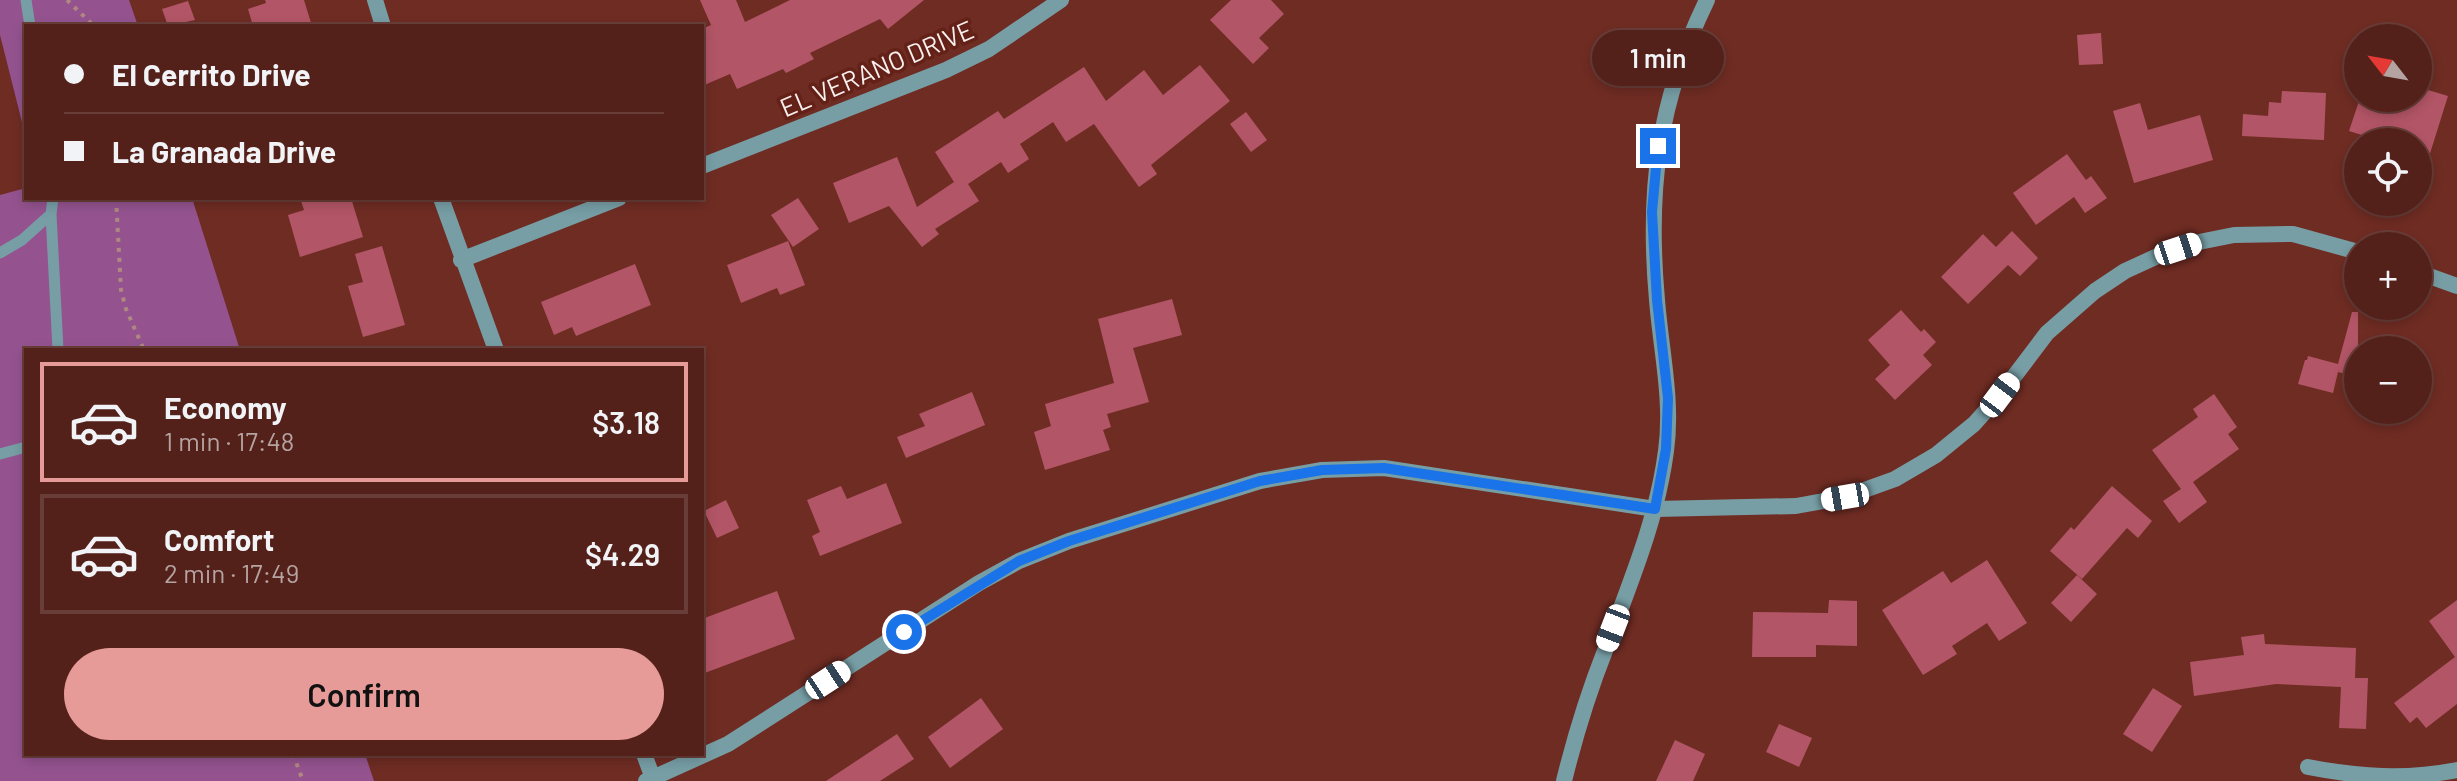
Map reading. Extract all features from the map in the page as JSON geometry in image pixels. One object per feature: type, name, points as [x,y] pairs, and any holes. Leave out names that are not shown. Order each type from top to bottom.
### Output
[{"type":"street","points":[[375,0],[382,24]]},
{"type":"street","name":"EL VERANO DRIVE","points":[[704,165],[946,70],[989,49],[1061,0]]},
{"type":"street","points":[[1564,781],[1594,682],[1641,556],[1655,509],[1666,449],[1668,398],[1657,300],[1652,212],[1658,146],[1673,84],[1707,0]]},
{"type":"street","points":[[442,200],[495,348]]},
{"type":"street","points":[[461,260],[614,200]]},
{"type":"street","points":[[704,755],[728,744],[979,583],[1019,561],[1069,541],[1260,481],[1322,470],[1384,468],[1655,509],[1796,506],[1845,497],[1895,479],[1936,455],[1974,424],[2047,333],[2095,291],[2125,271],[2194,243],[2234,235],[2293,234],[2344,248]]},
{"type":"street","points":[[2432,277],[2457,286]]},
{"type":"street","points":[[645,756],[651,780],[702,756]]},
{"type":"street","points":[[2308,767],[2386,778],[2457,770]]},
{"type":"lane","points":[[26,0],[30,24]]},
{"type":"lane","points":[[53,200],[58,348]]},
{"type":"lane","points":[[0,253],[22,240],[51,214]]},
{"type":"lane","points":[[0,454],[24,448]]},
{"type":"path","points":[[67,0],[92,24]]},
{"type":"path","points":[[116,200],[121,290],[143,348]]},
{"type":"path","points":[[294,756],[303,781]]},
{"type":"shaded area","points":[[0,0],[129,0],[137,24],[24,24],[24,130],[0,35]]},
{"type":"shaded area","points":[[24,189],[24,200],[193,200],[239,348],[24,348],[24,756],[366,756],[374,781],[0,781],[0,195]]},
{"type":"building","points":[[265,0],[304,0],[311,24],[252,24],[248,9],[266,3]]},
{"type":"building","points":[[700,0],[736,0],[745,22],[790,0],[924,0],[888,29],[880,19],[810,53],[814,59],[786,73],[783,69],[737,89],[730,74],[704,85],[704,28],[711,25]]},
{"type":"building","points":[[1231,0],[1271,0],[1284,14],[1259,38],[1269,48],[1253,64],[1210,20]]},
{"type":"building","points":[[188,1],[195,20],[167,24],[162,9]]},
{"type":"building","points":[[2101,33],[2103,64],[2079,65],[2077,35]]},
{"type":"building","points":[[1200,65],[1230,101],[1151,165],[1157,174],[1139,187],[1094,124],[1066,142],[1053,122],[1020,144],[1029,159],[1008,173],[1001,162],[968,184],[979,201],[935,229],[939,234],[922,247],[889,206],[849,223],[833,183],[897,157],[917,207],[954,182],[935,152],[998,111],[1004,119],[1084,67],[1106,101],[1144,70],[1163,95]]},
{"type":"building","points":[[2282,91],[2326,93],[2324,140],[2242,136],[2243,114],[2268,116],[2269,102],[2281,103]]},
{"type":"building","points":[[2432,91],[2448,96],[2432,147],[2432,128],[2350,128],[2355,112],[2432,112]]},
{"type":"building","points":[[2140,103],[2148,130],[2200,115],[2213,160],[2134,183],[2113,111]]},
{"type":"building","points":[[1246,112],[1267,140],[1251,152],[1230,124]]},
{"type":"building","points":[[2067,154],[2086,180],[2091,176],[2107,198],[2085,213],[2074,197],[2036,225],[2013,193]]},
{"type":"building","points":[[798,198],[819,229],[793,247],[771,215]]},
{"type":"building","points":[[301,200],[352,200],[363,237],[300,257],[288,215],[304,210]]},
{"type":"building","points":[[2012,231],[2038,258],[2020,276],[2008,265],[1968,304],[1941,277],[1983,234],[1996,247]]},
{"type":"building","points":[[788,241],[805,285],[780,295],[777,288],[741,303],[727,265]]},
{"type":"building","points":[[382,246],[405,325],[363,337],[348,286],[363,282],[355,254]]},
{"type":"building","points":[[635,264],[651,305],[576,336],[572,327],[554,335],[541,302]]},
{"type":"building","points":[[1172,299],[1182,335],[1133,348],[1149,402],[1107,414],[1111,427],[1103,430],[1110,450],[1045,470],[1034,432],[1051,426],[1045,404],[1114,383],[1098,319]]},
{"type":"building","points":[[1901,310],[1921,332],[1924,329],[1936,342],[1923,355],[1932,365],[1895,400],[1875,379],[1890,365],[1868,340]]},
{"type":"building","points":[[2350,320],[2358,320],[2358,336],[2346,336]]},
{"type":"building","points":[[2344,342],[2344,374],[2338,372],[2333,393],[2298,384],[2308,356],[2338,364]]},
{"type":"building","points":[[972,392],[985,425],[906,458],[897,437],[925,426],[919,414]]},
{"type":"building","points":[[2214,394],[2237,427],[2228,434],[2239,449],[2193,482],[2207,502],[2179,523],[2163,501],[2181,489],[2152,450],[2198,417],[2193,409]]},
{"type":"building","points":[[886,483],[902,523],[820,556],[812,536],[820,532],[807,500],[841,486],[847,499]]},
{"type":"building","points":[[2112,486],[2152,521],[2138,538],[2127,528],[2082,579],[2050,551],[2071,527],[2074,530]]},
{"type":"building","points":[[726,500],[739,528],[717,538],[704,511]]},
{"type":"building","points":[[1987,560],[2027,623],[1999,641],[1987,623],[1952,646],[1957,654],[1923,675],[1882,610],[1943,571],[1951,583]]},
{"type":"building","points":[[2077,575],[2097,594],[2071,622],[2051,603]]},
{"type":"building","points":[[777,591],[795,639],[704,673],[704,618]]},
{"type":"building","points":[[1829,600],[1857,601],[1857,646],[1816,645],[1816,657],[1752,657],[1753,612],[1828,613]]},
{"type":"building","points":[[2457,600],[2457,704],[2426,728],[2417,717],[2410,723],[2394,703],[2455,657],[2429,621]]},
{"type":"building","points":[[2264,634],[2265,644],[2356,648],[2355,678],[2368,678],[2366,729],[2339,728],[2341,687],[2276,684],[2194,696],[2190,662],[2244,655],[2241,637]]},
{"type":"building","points":[[2153,688],[2182,706],[2152,752],[2123,734]]},
{"type":"building","points":[[981,698],[1003,729],[950,768],[928,737]]},
{"type":"building","points":[[1779,724],[1812,738],[1799,767],[1766,752]]},
{"type":"building","points":[[897,734],[914,759],[880,781],[826,781]]},
{"type":"building","points":[[1675,740],[1705,754],[1693,781],[1656,781]]},
{"type":"route","points":[[904,632],[979,583],[1019,561],[1069,541],[1260,481],[1322,470],[1384,468],[1655,509],[1666,449],[1668,398],[1657,300],[1652,212],[1658,146]]}]
